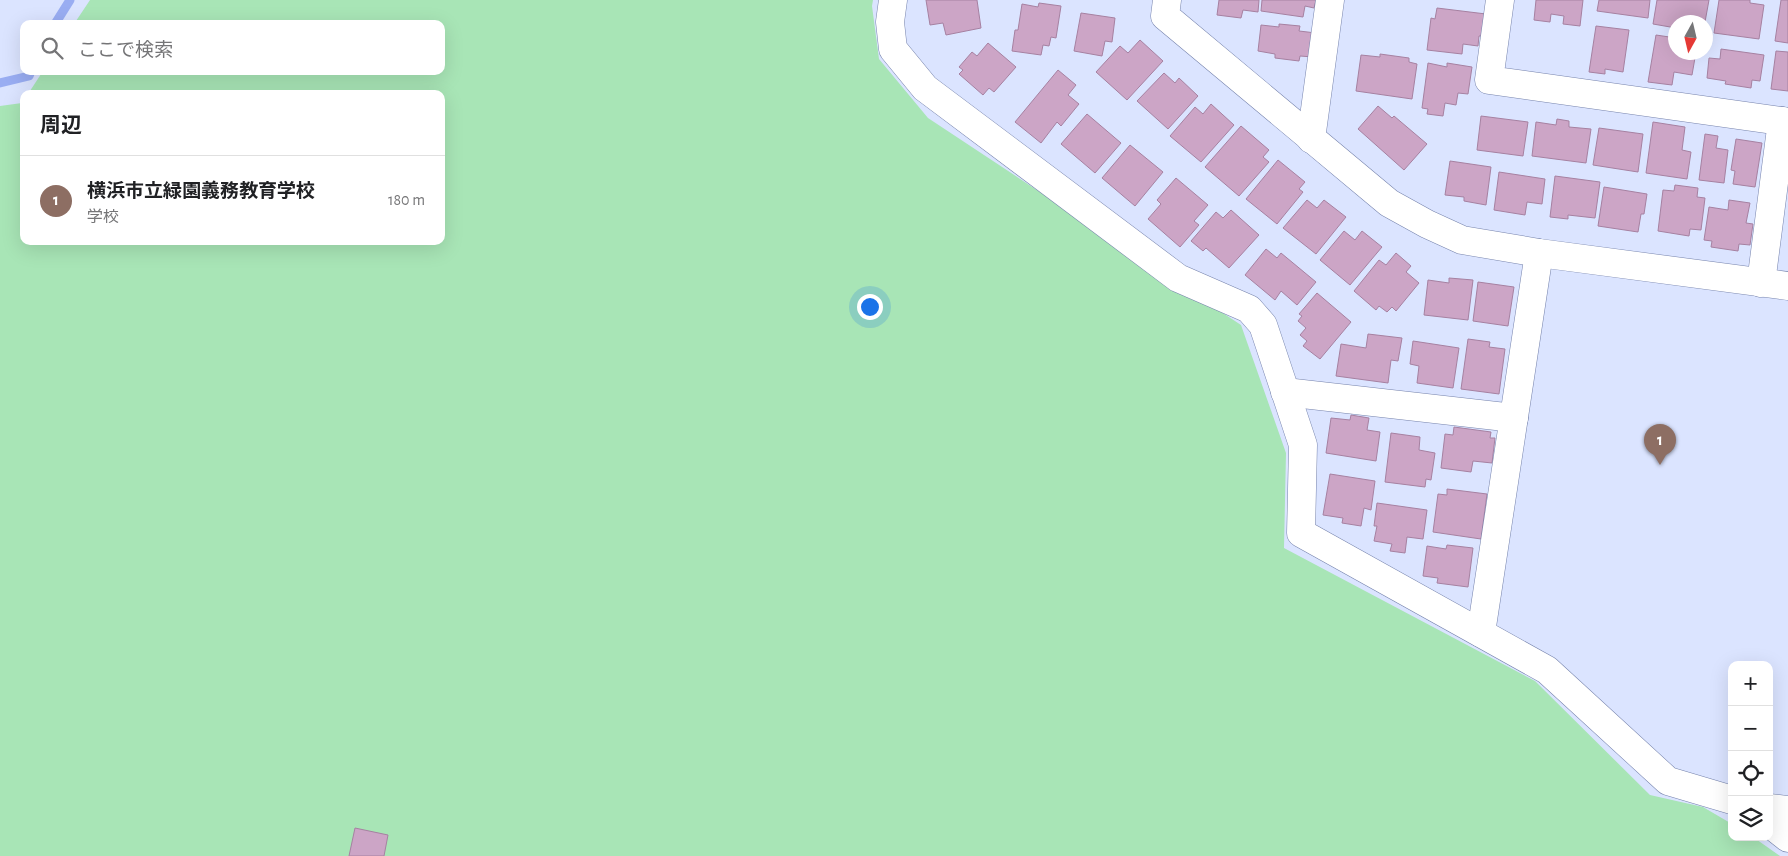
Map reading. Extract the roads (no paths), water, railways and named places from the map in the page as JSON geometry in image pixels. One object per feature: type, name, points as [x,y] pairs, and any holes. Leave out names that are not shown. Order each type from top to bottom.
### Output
[{"type":"street","points":[[893,0],[890,22],[893,49],[925,88],[1178,278],[1249,309],[1263,325],[1303,445],[1301,533],[1547,670],[1668,781],[1728,799]]},
{"type":"street","points":[[1167,0],[1164,16],[1389,202],[1427,224],[1462,240],[1788,286]]},
{"type":"street","points":[[1311,139],[1330,0]]},
{"type":"street","points":[[1500,0],[1489,80],[1785,121],[1761,283]]},
{"type":"street","points":[[1481,633],[1539,252]]},
{"type":"street","points":[[1285,392],[1514,418]]},
{"type":"street","points":[[1773,808],[1788,810]]},
{"type":"street","points":[[1773,826],[1788,838]]},
{"type":"waterway","points":[[58,20],[70,0]]},
{"type":"waterway","points":[[0,83],[29,75]]},
{"type":"place","name":"横浜市立緑園義務教育学校","points":[[1660,465]]}]
